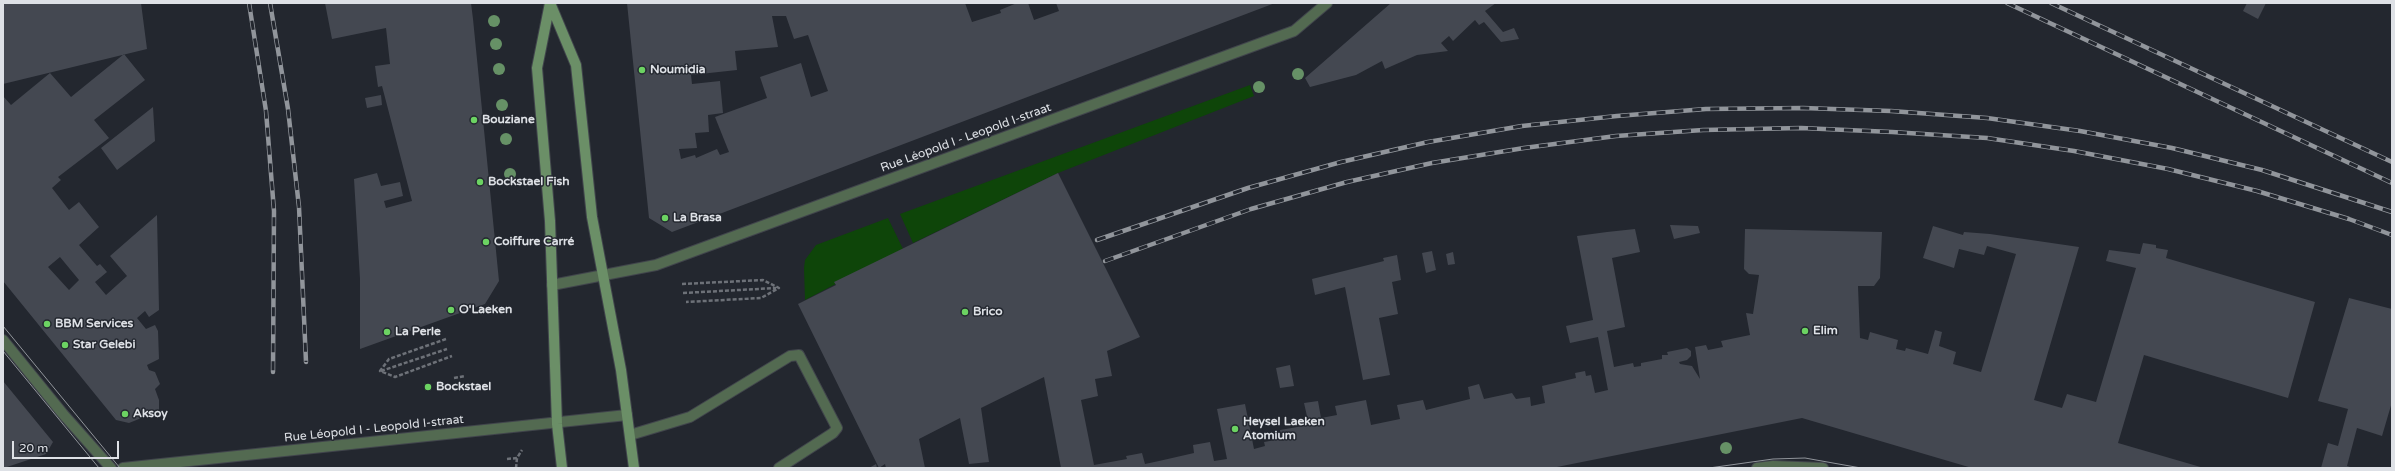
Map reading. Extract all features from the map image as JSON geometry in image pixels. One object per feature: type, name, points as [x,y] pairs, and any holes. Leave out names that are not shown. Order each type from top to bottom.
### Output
[{"type":"main road","points":[[550,3],[576,65],[592,217],[627,415],[634,468]]},
{"type":"main road","points":[[550,3],[537,68],[550,221],[557,424],[562,468]]},
{"type":"street","name":"Rue Léopold I - Leopold I-straat","points":[[552,285],[656,266],[1294,31],[1327,3]]},
{"type":"street","points":[[3,340],[63,414],[111,468]]},
{"type":"street","points":[[630,435],[690,417],[790,356],[799,355],[835,421],[837,428],[833,433],[779,468]]},
{"type":"street","name":"Rue Léopold I - Leopold I-straat","points":[[123,468],[557,424],[627,415]]},
{"type":"street","points":[[1757,468],[1773,466],[1822,468]]},
{"type":"path","points":[[682,284],[762,280],[779,288]]},
{"type":"path","points":[[683,293],[779,288]]},
{"type":"path","points":[[686,302],[761,298],[779,288]]},
{"type":"path","points":[[380,371],[389,360],[446,339]]},
{"type":"path","points":[[380,371],[447,349]]},
{"type":"path","points":[[380,371],[395,377],[452,356]]},
{"type":"path","points":[[454,378],[465,376]]},
{"type":"path","points":[[516,468],[517,458],[524,446]]},
{"type":"path","points":[[507,459],[517,458]]},
{"type":"green space","points":[[1250,85],[1254,96],[1058,173],[913,243],[900,214]]},
{"type":"green space","points":[[888,218],[903,249],[805,300],[805,260],[816,245]]},
{"type":"building","points":[[3,3],[141,3],[147,49],[3,84]]},
{"type":"building","points":[[325,3],[471,3],[473,19],[499,281],[485,304],[360,349],[360,279],[354,179],[377,173],[381,186],[400,182],[403,196],[384,201],[386,208],[412,201],[382,86],[378,87],[375,66],[390,64],[386,28],[332,39]]},
{"type":"building","points":[[627,3],[965,3],[972,22],[1001,13],[1000,10],[1017,3],[1028,3],[1034,20],[1059,11],[1056,3],[1275,3],[672,232],[649,218]],"holes":[[[772,16],[786,16],[794,39],[808,35],[828,91],[811,97],[801,63],[760,77],[767,98],[715,117],[729,152],[720,155],[717,149],[696,158],[695,155],[681,159],[679,149],[697,148],[695,133],[709,132],[708,115],[723,113],[720,81],[692,84],[691,75],[737,70],[735,51],[778,47]]]},
{"type":"building","points":[[1391,3],[1496,3],[1485,11],[1503,32],[1514,28],[1519,39],[1501,42],[1484,22],[1479,25],[1475,20],[1453,41],[1449,36],[1441,43],[1448,51],[1417,55],[1385,69],[1382,61],[1356,75],[1310,87],[1305,78]]},
{"type":"building","points":[[2247,3],[2266,3],[2258,19],[2243,11]]},
{"type":"building","points":[[124,54],[145,80],[94,120],[109,138],[58,177],[61,180],[52,188],[69,210],[79,202],[99,227],[79,245],[97,266],[100,264],[107,272],[95,282],[106,295],[127,276],[110,256],[157,215],[159,310],[149,317],[145,311],[137,318],[146,329],[155,325],[158,331],[159,359],[147,365],[149,370],[155,372],[160,384],[155,389],[159,400],[159,411],[129,423],[116,420],[3,281],[3,96],[11,105],[50,73],[71,97]],"holes":[[[60,257],[79,280],[69,290],[48,267]]]},
{"type":"building","points":[[381,95],[382,105],[367,108],[365,98]]},
{"type":"building","points":[[153,107],[155,141],[117,170],[101,148]]},
{"type":"building","points":[[1058,173],[1140,337],[1107,351],[1112,376],[1095,379],[1098,396],[1081,400],[1094,465],[1127,459],[1126,456],[1142,453],[1145,464],[1194,453],[1193,445],[1210,442],[1214,461],[1227,459],[1217,409],[1245,404],[1254,449],[1265,446],[1264,442],[1281,439],[1280,430],[1309,425],[1304,403],[1318,401],[1321,418],[1337,415],[1335,406],[1366,400],[1371,425],[1400,419],[1397,405],[1423,400],[1426,410],[1470,399],[1468,387],[1479,384],[1484,399],[1512,393],[1516,399],[1530,397],[1531,406],[1545,403],[1542,386],[1576,378],[1575,373],[1585,371],[1586,376],[1591,375],[1595,393],[1608,390],[1598,337],[1570,343],[1566,326],[1593,320],[1577,236],[1635,229],[1640,252],[1612,258],[1625,327],[1607,331],[1614,367],[1633,363],[1634,367],[1641,366],[1641,363],[1662,359],[1662,355],[1668,355],[1667,352],[1687,348],[1691,351],[1691,356],[1687,360],[1679,362],[1680,364],[1692,366],[1700,379],[1695,347],[1706,345],[1708,350],[1723,347],[1721,341],[1750,335],[1746,313],[1753,314],[1759,275],[1749,274],[1744,269],[1745,229],[1882,232],[1880,278],[1874,286],[1858,286],[1860,338],[1868,340],[1870,332],[1898,340],[1896,349],[1905,351],[1906,348],[1928,354],[1935,330],[1942,332],[1939,346],[1956,352],[1953,364],[1981,372],[2016,254],[1987,246],[1984,255],[1959,249],[1954,268],[1923,258],[1933,226],[1963,235],[1964,232],[1990,234],[2079,247],[2034,400],[2062,408],[2067,394],[2096,402],[2136,268],[2106,261],[2109,250],[2140,254],[2143,243],[2156,245],[2156,248],[2168,250],[2166,258],[2315,302],[2288,398],[2144,355],[2118,443],[2204,468],[1972,468],[1802,418],[1552,468],[1061,468],[1044,377],[981,408],[989,462],[969,464],[960,418],[919,439],[925,468],[886,468],[885,464],[879,468],[798,304],[836,285],[834,282]]},
{"type":"building","points":[[1670,225],[1698,226],[1700,233],[1674,239]]},
{"type":"building","points":[[1432,251],[1436,270],[1426,273],[1422,253]]},
{"type":"building","points":[[1453,252],[1455,264],[1448,265],[1446,254]]},
{"type":"building","points":[[1397,255],[1401,280],[1392,282],[1398,314],[1379,318],[1390,375],[1363,380],[1345,287],[1315,295],[1312,279],[1384,261],[1383,258]]},
{"type":"building","points":[[2349,298],[2392,309],[2392,402],[2382,436],[2357,428],[2347,466],[2353,468],[2321,468],[2328,443],[2338,446],[2348,409],[2318,401]]},
{"type":"building","points":[[1290,365],[1294,386],[1280,388],[1276,368]]},
{"type":"building","points":[[3,381],[53,442],[46,454],[4,468]]},
{"type":"building","points":[[876,464],[877,468],[869,468]]},
{"type":"tram line","points":[[3,326],[120,468]]},
{"type":"tram line","points":[[3,351],[99,468]]},
{"type":"tram line","points":[[1709,468],[1773,459],[1805,458],[1861,468]]},
{"type":"railway","points":[[249,3],[266,111],[274,211],[273,372]]},
{"type":"railway","points":[[270,3],[288,109],[299,207],[306,362]]},
{"type":"railway","points":[[2007,3],[2392,183]]},
{"type":"railway","points":[[2051,3],[2392,162]]},
{"type":"railway","points":[[1097,240],[1248,188],[1341,162],[1428,142],[1522,126],[1617,116],[1706,109],[1803,108],[1891,111],[1987,118],[2080,131],[2172,148],[2262,170],[2392,212]]},
{"type":"railway","points":[[1105,261],[1251,209],[1347,182],[1432,163],[1524,148],[1616,136],[1703,130],[1801,128],[1987,138],[2074,151],[2168,169],[2257,191],[2349,219],[2392,235]]},
{"type":"place","name":"Noumidia","points":[[642,70]]},
{"type":"place","name":"Bouziane","points":[[474,120]]},
{"type":"place","name":"Bockstael Fish","points":[[480,182]]},
{"type":"place","name":"La Brasa","points":[[665,218]]},
{"type":"place","name":"Coiffure Carré","points":[[486,242]]},
{"type":"place","name":"O'Laeken","points":[[451,310]]},
{"type":"place","name":"Brico","points":[[965,312]]},
{"type":"place","name":"BBM Services","points":[[47,324]]},
{"type":"place","name":"Elim","points":[[1805,331]]},
{"type":"place","name":"La Perle","points":[[387,332]]},
{"type":"place","name":"Star Gelebi","points":[[65,345]]},
{"type":"place","name":"Bockstael","points":[[428,387]]},
{"type":"place","name":"Aksoy","points":[[125,414]]},
{"type":"place","name":"Heysel Laeken Atomium","points":[[1235,429]]}]
